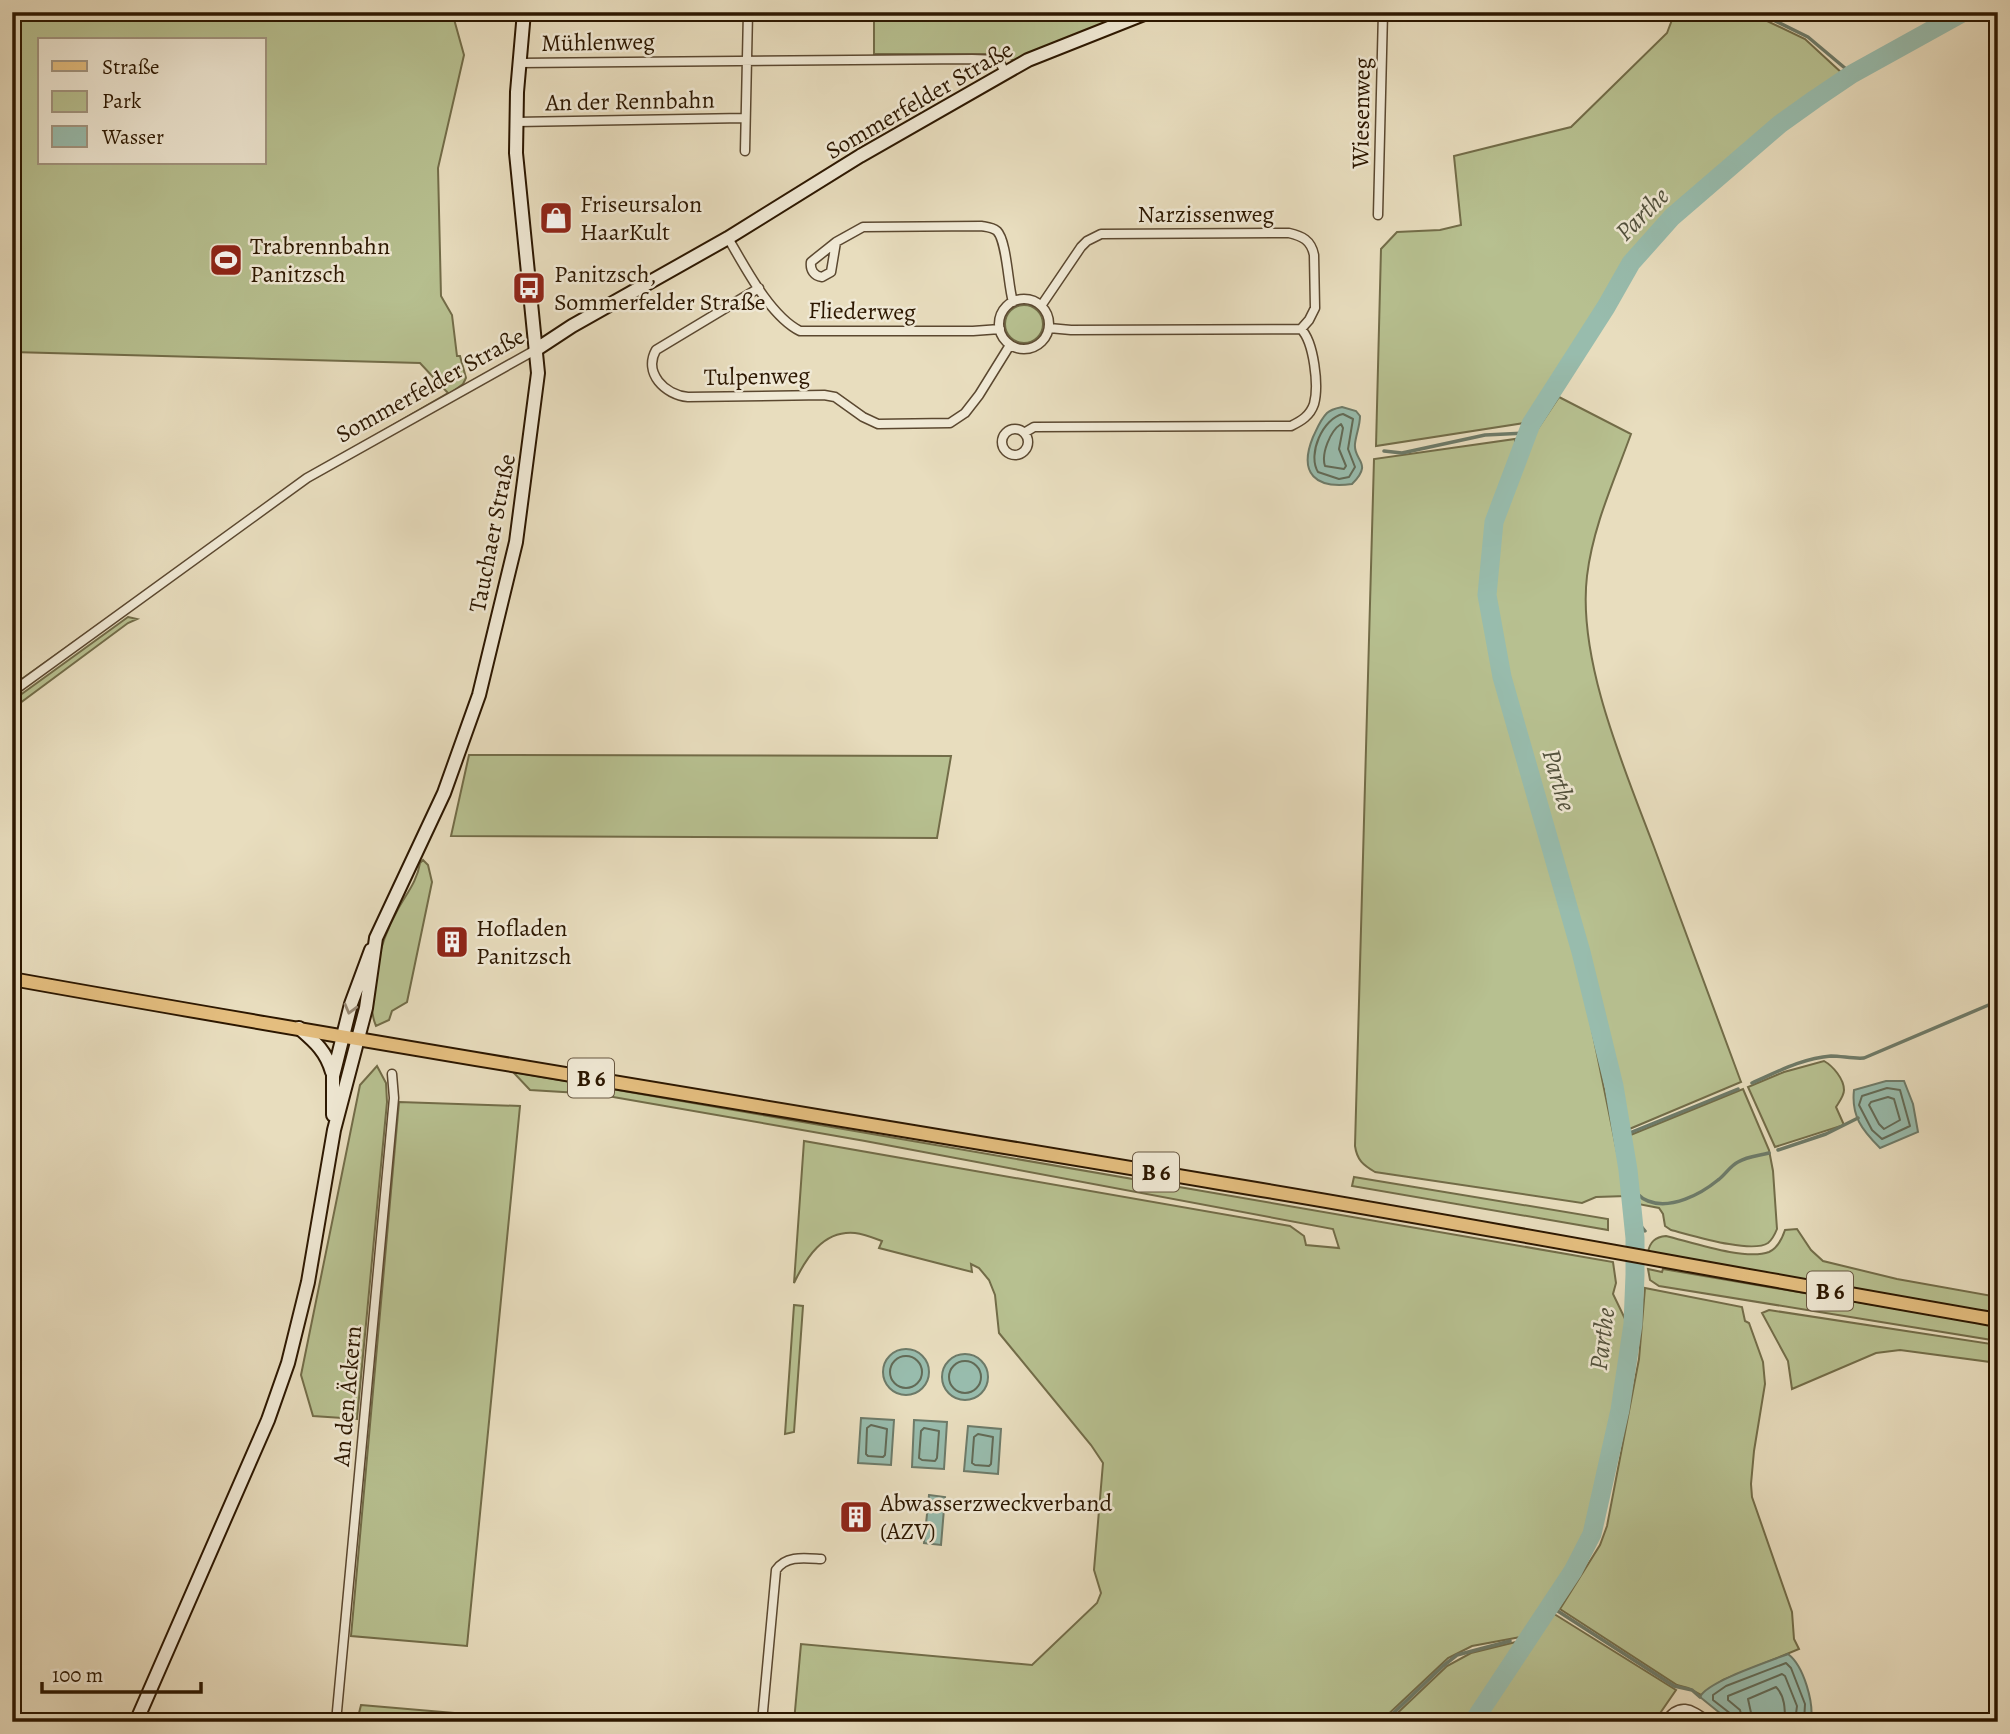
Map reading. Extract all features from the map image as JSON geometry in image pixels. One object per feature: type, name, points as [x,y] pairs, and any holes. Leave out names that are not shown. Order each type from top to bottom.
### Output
[{"type":"main road","name":"B 6","points":[[12,979],[482,1061],[1227,1184],[1998,1320]]},
{"type":"street","name":"Tauchaer Straße","points":[[334,1130],[366,1008],[376,939],[444,793],[479,695],[516,542],[538,373],[518,178],[516,122],[524,12]]},
{"type":"street","points":[[745,151],[748,12]]},
{"type":"street","name":"Sommerfelder Straße","points":[[12,692],[307,478],[537,349],[572,326],[728,238],[860,156],[1028,60],[1149,12]]},
{"type":"street","name":"Wiesenweg","points":[[1378,215],[1383,12]]},
{"type":"street","name":"Mühlenweg","points":[[519,62],[972,59],[999,60],[1005,73]]},
{"type":"street","name":"An der Rennbahn","points":[[516,122],[744,118]]},
{"type":"street","points":[[836,242],[863,227],[981,226],[994,229],[1002,238],[1013,302]]},
{"type":"street","name":"Narzissenweg","points":[[1041,306],[1081,247],[1101,234],[1289,233],[1304,237],[1313,248],[1314,255],[1315,308],[1301,329]]},
{"type":"street","name":"Fliederweg","points":[[728,238],[759,288],[784,320],[800,331],[1000,329]]},
{"type":"street","name":"Tulpenweg","points":[[759,288],[656,350],[653,355],[653,370],[659,384],[672,393],[688,397],[824,395],[835,397],[878,424],[950,423],[965,413],[979,395],[1010,345]]},
{"type":"street","points":[[1028,300],[1041,306],[1048,316],[1049,328],[1046,337],[1034,347],[1020,349],[1004,340],[1000,329],[1003,311],[1013,302],[1028,300]]},
{"type":"street","points":[[1024,433],[1034,427],[1291,426],[1305,419],[1315,402],[1310,340],[1301,329],[1049,328]]},
{"type":"street","points":[[333,1076],[355,992],[376,939]]},
{"type":"street","points":[[136,1722],[279,1392],[302,1309],[334,1130],[333,1076],[328,1058],[320,1045],[299,1028]]},
{"type":"street","name":"An den Äckern","points":[[336,1720],[394,1098],[392,1074]]},
{"type":"street","points":[[762,1722],[776,1570],[780,1564],[794,1558],[821,1559]]},
{"type":"street","points":[[1665,1722],[1672,1712],[1681,1708],[1692,1710],[1710,1722]]},
{"type":"street","points":[[336,1720],[372,1722]]},
{"type":"green space","name":"Trabrennbahn Panitzsch","points":[[12,12],[452,12],[464,55],[438,168],[441,296],[452,315],[457,356],[460,356],[466,378],[463,384],[440,401],[305,478],[12,688],[312,472],[448,393],[420,363],[12,352]]},
{"type":"green space","points":[[874,12],[1131,12],[1015,61],[997,54],[874,54]]},
{"type":"green space","points":[[1675,12],[1748,12],[1805,39],[1844,75],[1768,127],[1674,209],[1626,261],[1524,423],[1376,446],[1381,249],[1397,232],[1440,230],[1461,225],[1454,156],[1571,127],[1667,33]]},
{"type":"green space","points":[[1024,305],[1037,311],[1043,324],[1037,337],[1024,343],[1011,337],[1005,324],[1011,311]]},
{"type":"green space","points":[[1559,397],[1631,434],[1605,504],[1590,557],[1586,609],[1589,643],[1617,750],[1741,1082],[1627,1130],[1615,1071],[1503,654],[1492,597],[1502,518],[1519,465],[1537,430]]},
{"type":"green space","points":[[1515,439],[1493,514],[1486,550],[1482,606],[1495,671],[1573,937],[1626,1196],[1596,1197],[1582,1203],[1375,1172],[1361,1162],[1355,1146],[1374,459]]},
{"type":"green space","points":[[128,617],[137,619],[12,709],[12,701]]},
{"type":"green space","points":[[469,755],[951,756],[937,838],[451,836]]},
{"type":"green space","points":[[423,860],[428,865],[432,882],[407,1002],[392,1011],[389,1020],[376,1026],[372,999],[380,951],[391,922]]},
{"type":"green space","points":[[1824,1061],[1837,1073],[1844,1086],[1836,1107],[1844,1125],[1775,1147],[1748,1087],[1784,1072]]},
{"type":"green space","points":[[377,1066],[386,1083],[387,1102],[357,1419],[313,1416],[301,1375],[360,1085]]},
{"type":"green space","points":[[513,1072],[1613,1262],[1616,1283],[1613,1294],[1627,1323],[1619,1390],[1602,1480],[1588,1535],[1526,1636],[1472,1646],[1448,1658],[1380,1722],[794,1722],[801,1644],[1032,1665],[1097,1603],[1101,1593],[1094,1570],[1103,1463],[999,1333],[995,1295],[989,1280],[979,1268],[971,1264],[972,1272],[879,1248],[882,1241],[865,1235],[844,1233],[817,1247],[794,1283],[804,1141],[1290,1226],[1304,1236],[1306,1245],[1339,1248],[1333,1229],[865,1141],[596,1094],[530,1090]]},
{"type":"green space","points":[[1743,1089],[1769,1150],[1773,1171],[1777,1229],[1775,1235],[1768,1243],[1748,1246],[1671,1230],[1665,1226],[1659,1208],[1638,1204],[1628,1136]]},
{"type":"green space","points":[[399,1102],[520,1106],[467,1646],[351,1636]]},
{"type":"green space","points":[[1354,1177],[1608,1219],[1608,1230],[1352,1186]]},
{"type":"green space","points":[[1797,1229],[1811,1250],[1823,1261],[1897,1279],[1998,1297],[1998,1314],[1648,1252],[1654,1241],[1666,1236],[1718,1250],[1759,1254],[1775,1248],[1785,1230]]},
{"type":"green space","points":[[1648,1269],[1662,1272],[1663,1269],[1998,1326],[1998,1341],[1659,1286],[1650,1280]]},
{"type":"green space","points":[[1645,1288],[1742,1307],[1745,1321],[1749,1323],[1763,1362],[1765,1384],[1754,1451],[1752,1497],[1792,1612],[1794,1639],[1799,1649],[1723,1680],[1701,1695],[1677,1685],[1560,1609],[1600,1545],[1607,1526],[1639,1359]]},
{"type":"green space","points":[[794,1305],[803,1306],[794,1432],[785,1434]]},
{"type":"green space","points":[[1769,1310],[1998,1345],[1998,1363],[1900,1350],[1876,1353],[1792,1389],[1788,1361],[1762,1313]]},
{"type":"green space","points":[[1551,1612],[1676,1690],[1654,1722],[1479,1722]]},
{"type":"green space","points":[[1524,1640],[1469,1722],[1388,1722],[1447,1666],[1471,1653]]},
{"type":"green space","points":[[361,1705],[561,1722],[464,1722],[359,1713]]},
{"type":"water","points":[[1342,407],[1356,411],[1360,416],[1355,450],[1362,466],[1352,484],[1329,484],[1313,476],[1309,469],[1309,450],[1325,416]]},
{"type":"water","points":[[1886,1081],[1904,1081],[1913,1104],[1918,1132],[1880,1148],[1859,1122],[1854,1108],[1854,1090]]},
{"type":"water","points":[[906,1349],[923,1355],[929,1372],[923,1389],[906,1395],[889,1389],[883,1372],[889,1355]]},
{"type":"water","points":[[965,1354],[981,1361],[988,1377],[981,1393],[965,1400],[949,1393],[942,1377],[949,1361]]},
{"type":"water","points":[[861,1418],[894,1420],[891,1465],[858,1463]]},
{"type":"water","points":[[914,1420],[947,1422],[944,1469],[912,1467]]},
{"type":"water","points":[[968,1426],[1001,1429],[998,1474],[964,1471]]},
{"type":"water","points":[[929,1495],[945,1497],[941,1545],[924,1543]]},
{"type":"water","points":[[1788,1654],[1799,1667],[1807,1685],[1811,1722],[1731,1722],[1700,1697],[1726,1679]]},
{"type":"waterway","points":[[1757,12],[1808,37],[1852,74]]},
{"type":"waterway","name":"Parthe","points":[[1473,1722],[1573,1571],[1592,1534],[1620,1410],[1633,1324],[1635,1275],[1635,1238],[1628,1170],[1614,1086],[1581,952],[1502,677],[1487,595],[1494,522],[1531,424],[1631,263],[1672,217],[1780,124],[1815,99],[1852,74],[1964,12]]},
{"type":"waterway","points":[[1384,451],[1402,453],[1485,435],[1527,433]]},
{"type":"waterway","points":[[1752,1083],[1810,1060],[1831,1056],[1864,1058],[1998,1001]]},
{"type":"waterway","points":[[1622,1136],[1738,1089]]},
{"type":"waterway","points":[[1778,1150],[1826,1134],[1858,1118]]},
{"type":"waterway","points":[[1629,1183],[1639,1196],[1648,1201],[1676,1202],[1703,1190],[1742,1160],[1769,1153]]},
{"type":"waterway","points":[[1632,1215],[1645,1231]]},
{"type":"waterway","points":[[1550,1606],[1674,1686],[1692,1690],[1700,1697]]},
{"type":"waterway","name":"Parthe","points":[[1523,1638],[1530,1636]]},
{"type":"waterway","points":[[1384,1722],[1457,1655],[1510,1641]]},
{"type":"place","name":"Friseursalon HaarKult","points":[[556,218]]},
{"type":"place","name":"Trabrennbahn Panitzsch","points":[[226,260]]},
{"type":"place","name":"Panitzsch, Sommerfelder Straße","points":[[529,288]]},
{"type":"place","name":"Hofladen Panitzsch","points":[[452,942]]},
{"type":"place","name":"Abwasserzweckverband (AZV)","points":[[856,1517]]}]
